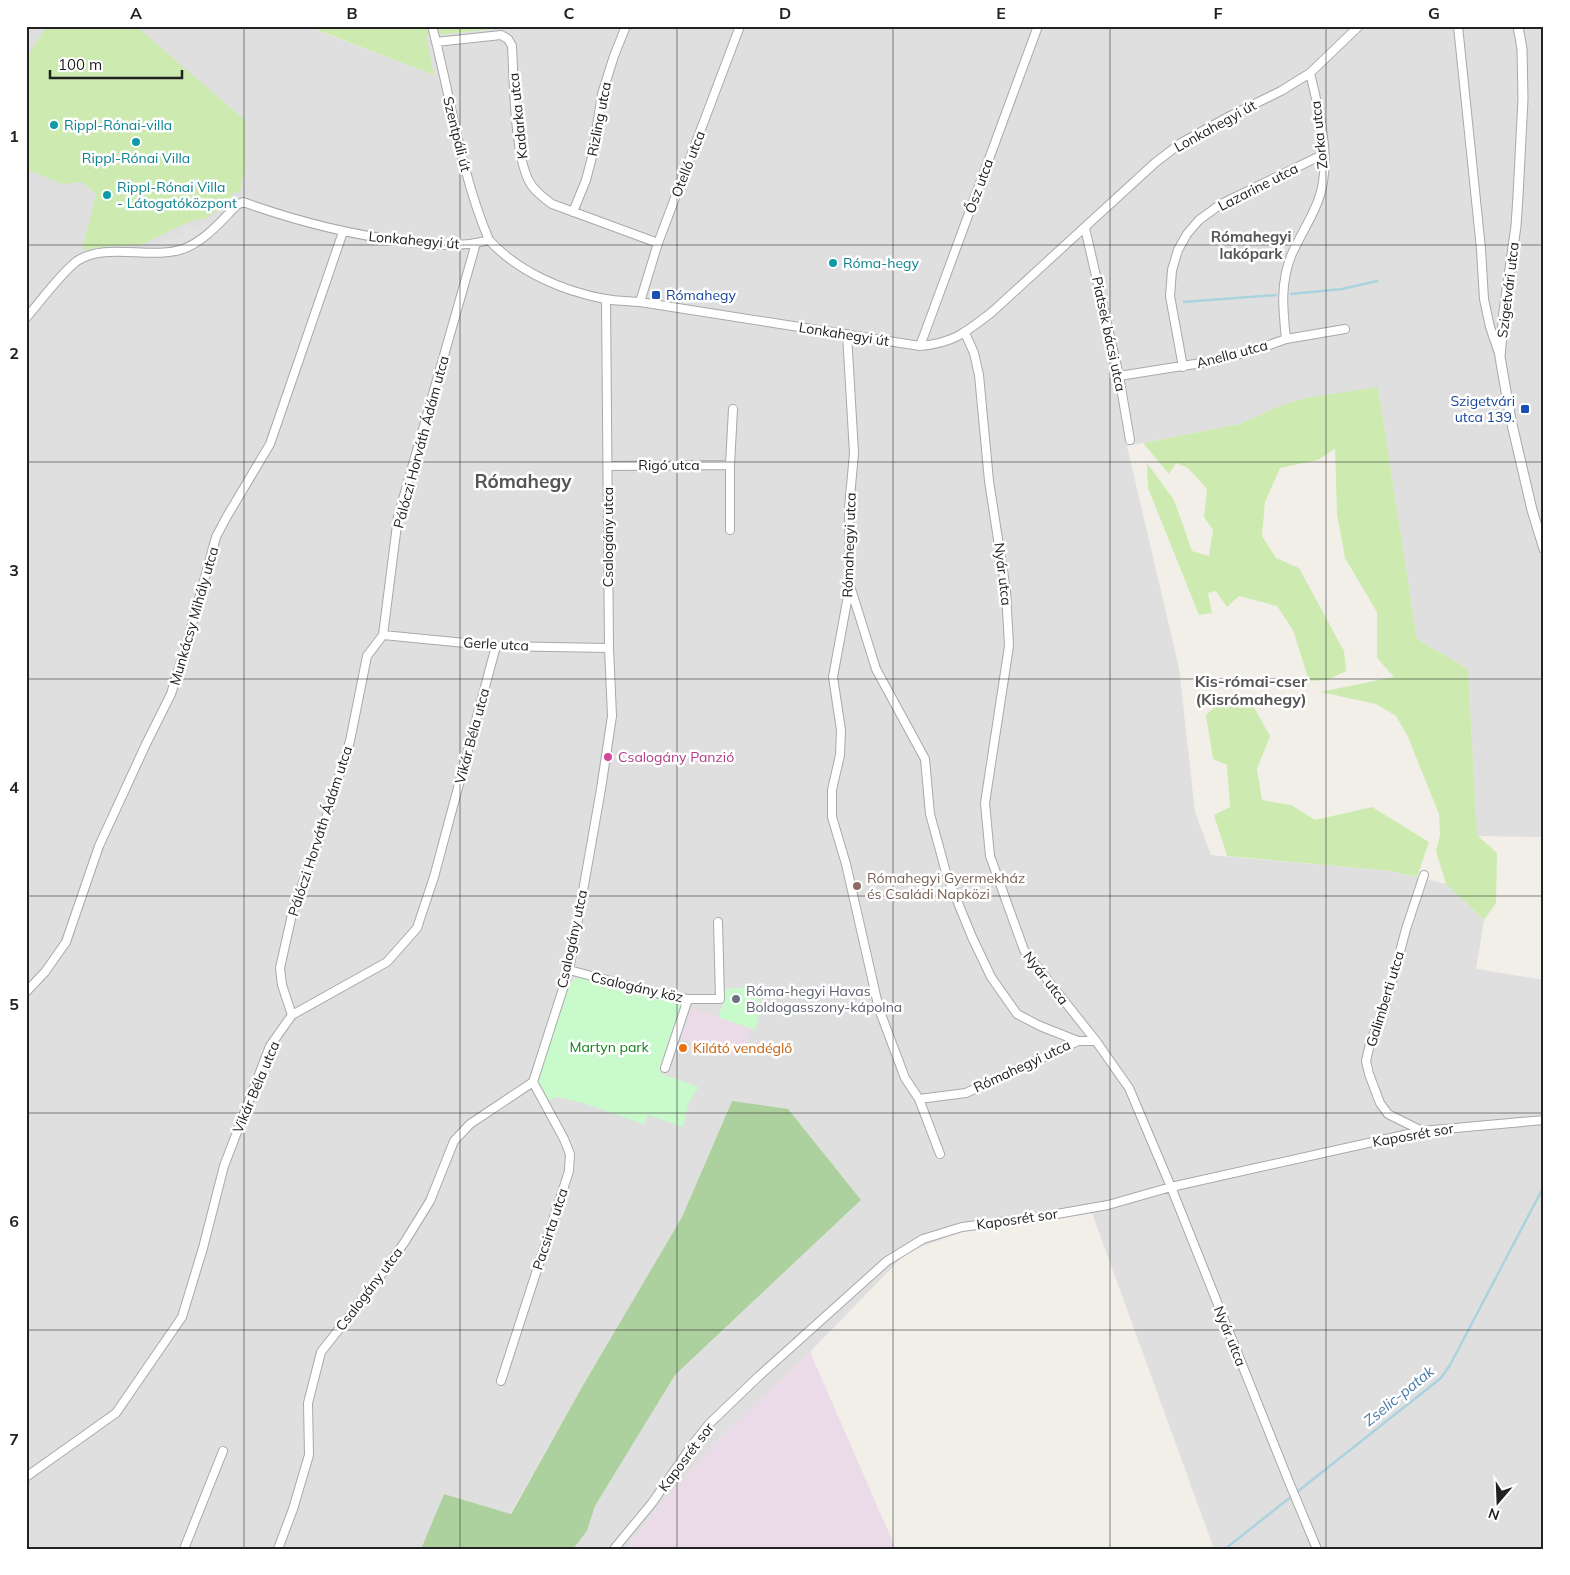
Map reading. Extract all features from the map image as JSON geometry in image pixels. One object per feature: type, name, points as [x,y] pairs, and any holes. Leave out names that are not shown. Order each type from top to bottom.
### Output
[{"type":"street","name":"Szentpáli út","points":[[432,26],[466,170],[480,218],[489,240]]},
{"type":"street","name":"Rizling utca","points":[[573,212],[586,180],[592,158],[602,94],[626,26]]},
{"type":"street","name":"Otelló utca","points":[[640,302],[658,244],[740,26]]},
{"type":"street","name":"Ősz utca","points":[[920,346],[1038,26]]},
{"type":"street","name":"Lonkahegyi út","points":[[26,318],[78,260],[92,254],[124,251],[168,252],[183,249],[198,241],[237,205],[243,202],[303,222],[343,232],[421,243],[458,245],[476,244],[489,240],[498,250],[517,264],[547,281],[606,300],[640,302],[920,346],[936,344],[951,340],[965,333],[992,312],[1156,162],[1181,143],[1281,91],[1310,72],[1359,26]]},
{"type":"street","points":[[1458,26],[1481,249],[1484,299],[1490,327],[1500,357]]},
{"type":"street","name":"Szigetvári utca","points":[[1518,26],[1522,49],[1523,99],[1516,226],[1504,311],[1500,357],[1532,510],[1544,549]]},
{"type":"street","name":"Kadarka utca","points":[[436,42],[501,35],[508,39],[512,46],[520,148],[524,171],[531,186],[552,204],[658,244]]},
{"type":"street","name":"Zorka utca","points":[[1286,339],[1282,301],[1284,280],[1291,257],[1317,201],[1323,182],[1324,154],[1321,127],[1310,72]]},
{"type":"street","name":"Lazarine utca","points":[[1182,367],[1170,296],[1172,270],[1178,250],[1187,234],[1200,220],[1220,204],[1324,154]]},
{"type":"street","name":"Piatsek bácsi utca","points":[[1085,228],[1119,376],[1130,440]]},
{"type":"street","name":"Munkácsy Mihály utca","points":[[26,992],[45,972],[66,942],[99,846],[171,694],[216,537],[260,463],[272,438],[343,232]]},
{"type":"street","name":"Pálóczi Horváth Ádám utca","points":[[292,1015],[282,985],[280,968],[293,910],[322,831],[350,741],[367,656],[383,635],[398,517],[476,244]]},
{"type":"street","name":"Csalogány utca","points":[[278,1549],[310,1455],[308,1403],[321,1352],[404,1243],[430,1201],[454,1140],[470,1124],[533,1082],[569,970],[612,716],[609,648],[606,300]]},
{"type":"street","name":"Anella utca","points":[[1119,376],[1214,361],[1252,351],[1286,339],[1345,329]]},
{"type":"street","name":"Nyár utca","points":[[965,333],[974,353],[979,375],[989,480],[1007,600],[1009,646],[985,803],[990,856],[1024,950],[1096,1041],[1128,1088],[1317,1549]]},
{"type":"street","name":"Rómahegyi utca","points":[[847,334],[854,452],[849,508],[850,585],[833,676],[841,730],[840,754],[832,790],[832,817],[846,864],[879,1009],[905,1078],[920,1099],[940,1154]]},
{"type":"street","points":[[730,530],[730,465],[733,410]]},
{"type":"street","name":"Rigó utca","points":[[608,466],[730,465]]},
{"type":"street","points":[[850,585],[876,669],[925,759],[930,814],[947,876],[991,978],[1017,1014],[1040,1026],[1078,1041]]},
{"type":"street","name":"Gerle utca","points":[[383,635],[496,646],[609,648]]},
{"type":"street","name":"Vikár Béla utca","points":[[26,1477],[116,1413],[182,1317],[203,1248],[224,1166],[270,1046],[292,1015],[387,962],[417,928],[434,877],[496,646]]},
{"type":"street","name":"Galimberti utca","points":[[1422,1131],[1388,1114],[1378,1096],[1366,1061],[1370,1044],[1388,998],[1406,929],[1424,874]]},
{"type":"street","name":"Csalogány köz","points":[[569,970],[640,990],[688,998],[720,999],[718,922]]},
{"type":"street","points":[[666,1068],[688,998]]},
{"type":"street","name":"Rómahegyi utca","points":[[920,1099],[966,1093],[1078,1041],[1096,1041]]},
{"type":"street","name":"Pacsirta utca","points":[[501,1381],[568,1171],[570,1154],[564,1139],[533,1082]]},
{"type":"street","name":"Kaposrét sor","points":[[614,1549],[652,1503],[709,1424],[887,1261],[923,1239],[962,1227],[1040,1217],[1108,1205],[1170,1187],[1422,1131],[1544,1120]]},
{"type":"street","points":[[184,1549],[223,1452]]},
{"type":"shaded area","points":[[26,26],[306,26],[434,75],[425,36],[526,26],[1544,26],[1544,837],[1477,836],[1468,669],[1417,639],[1378,387],[1277,407],[1240,424],[1127,446],[1179,668],[1195,812],[1211,855],[1391,871],[1446,884],[1484,920],[1476,969],[1544,980],[1544,1549],[1214,1549],[1092,1213],[1041,1221],[972,1228],[907,1252],[810,1352],[718,1440],[655,1511],[626,1549],[573,1549],[587,1531],[595,1506],[675,1375],[861,1200],[732,1101],[682,1217],[510,1514],[444,1494],[421,1549],[26,1549]]},
{"type":"shaded area","points":[[206,221],[213,229],[183,249],[151,252],[151,243],[184,237],[183,228],[189,225],[196,229]]},
{"type":"shaded area","points":[[692,1008],[752,1029],[745,1048],[730,1056],[681,1039]]},
{"type":"shaded area","points":[[810,1352],[896,1549],[626,1549],[655,1511],[718,1440]]},
{"type":"green space","name":"Rippl-Rónai Villa","points":[[47,26],[136,26],[246,121],[246,162],[240,192],[232,193],[230,201],[207,218],[191,221],[140,245],[109,246],[82,250],[96,194],[82,182],[62,184],[26,169],[26,58]]},
{"type":"green space","points":[[307,26],[526,26],[426,36],[434,75]]},
{"type":"green space","points":[[1378,387],[1417,639],[1468,669],[1477,835],[1497,853],[1496,903],[1484,920],[1446,884],[1436,851],[1440,835],[1439,814],[1408,737],[1396,716],[1376,704],[1320,692],[1394,677],[1377,658],[1377,612],[1345,558],[1337,514],[1335,449],[1318,460],[1280,468],[1265,502],[1262,536],[1276,558],[1299,568],[1344,651],[1346,671],[1327,680],[1309,681],[1293,630],[1277,606],[1239,596],[1227,607],[1216,591],[1208,593],[1212,613],[1199,615],[1148,488],[1147,463],[1174,500],[1192,551],[1209,556],[1213,530],[1204,517],[1207,489],[1188,468],[1176,463],[1169,474],[1143,443],[1240,424],[1277,407],[1305,398]]},
{"type":"green space","points":[[1227,695],[1250,700],[1270,736],[1257,769],[1262,800],[1291,805],[1315,820],[1372,807],[1429,842],[1417,877],[1391,871],[1227,856],[1214,815],[1230,807],[1227,765],[1213,759],[1206,715]]},
{"type":"green space","name":"Martyn park","points":[[579,977],[645,996],[684,1003],[659,1073],[699,1087],[689,1102],[683,1127],[648,1115],[644,1124],[583,1103],[558,1097],[545,1101],[537,1081],[571,982]]},
{"type":"green space","points":[[761,986],[758,1020],[755,1030],[718,1017],[724,1002],[725,989]]},
{"type":"green space","points":[[732,1101],[788,1109],[861,1200],[675,1375],[595,1506],[587,1531],[573,1549],[421,1549],[444,1494],[511,1514],[582,1387],[682,1217]]},
{"type":"waterway","points":[[1291,294],[1342,289],[1377,281]]},
{"type":"waterway","points":[[1184,302],[1276,295]]},
{"type":"waterway","name":"Zselic-patak","points":[[1225,1549],[1441,1378],[1450,1365],[1544,1186]]},
{"type":"place","name":"Rippl-Rónai-villa","points":[[54,125]]},
{"type":"place","name":"Rippl-Rónai Villa","points":[[136,142]]},
{"type":"place","name":"Rippl-Rónai Villa - Látogatóközpont","points":[[107,195]]},
{"type":"place","name":"Róma-hegy","points":[[833,263]]},
{"type":"place","name":"Rómahegy","points":[[656,295]]},
{"type":"place","name":"Szigetvári utca 139.","points":[[1525,409]]},
{"type":"place","name":"Csalogány Panzió","points":[[608,757]]},
{"type":"place","name":"Rómahegyi Gyermekház és Családi Napközi","points":[[857,886]]},
{"type":"place","name":"Róma-hegyi Havas Boldogasszony-kápolna","points":[[736,999]]},
{"type":"place","name":"Kilátó vendéglő","points":[[683,1048]]},
{"type":"district","name":"Rómahegyi lakópark","points":[[1251,246]]},
{"type":"district","name":"Rómahegy","points":[[523,481]]},
{"type":"district","name":"Kis-római-cser (Kisrómahegy)","points":[[1251,690]]}]
